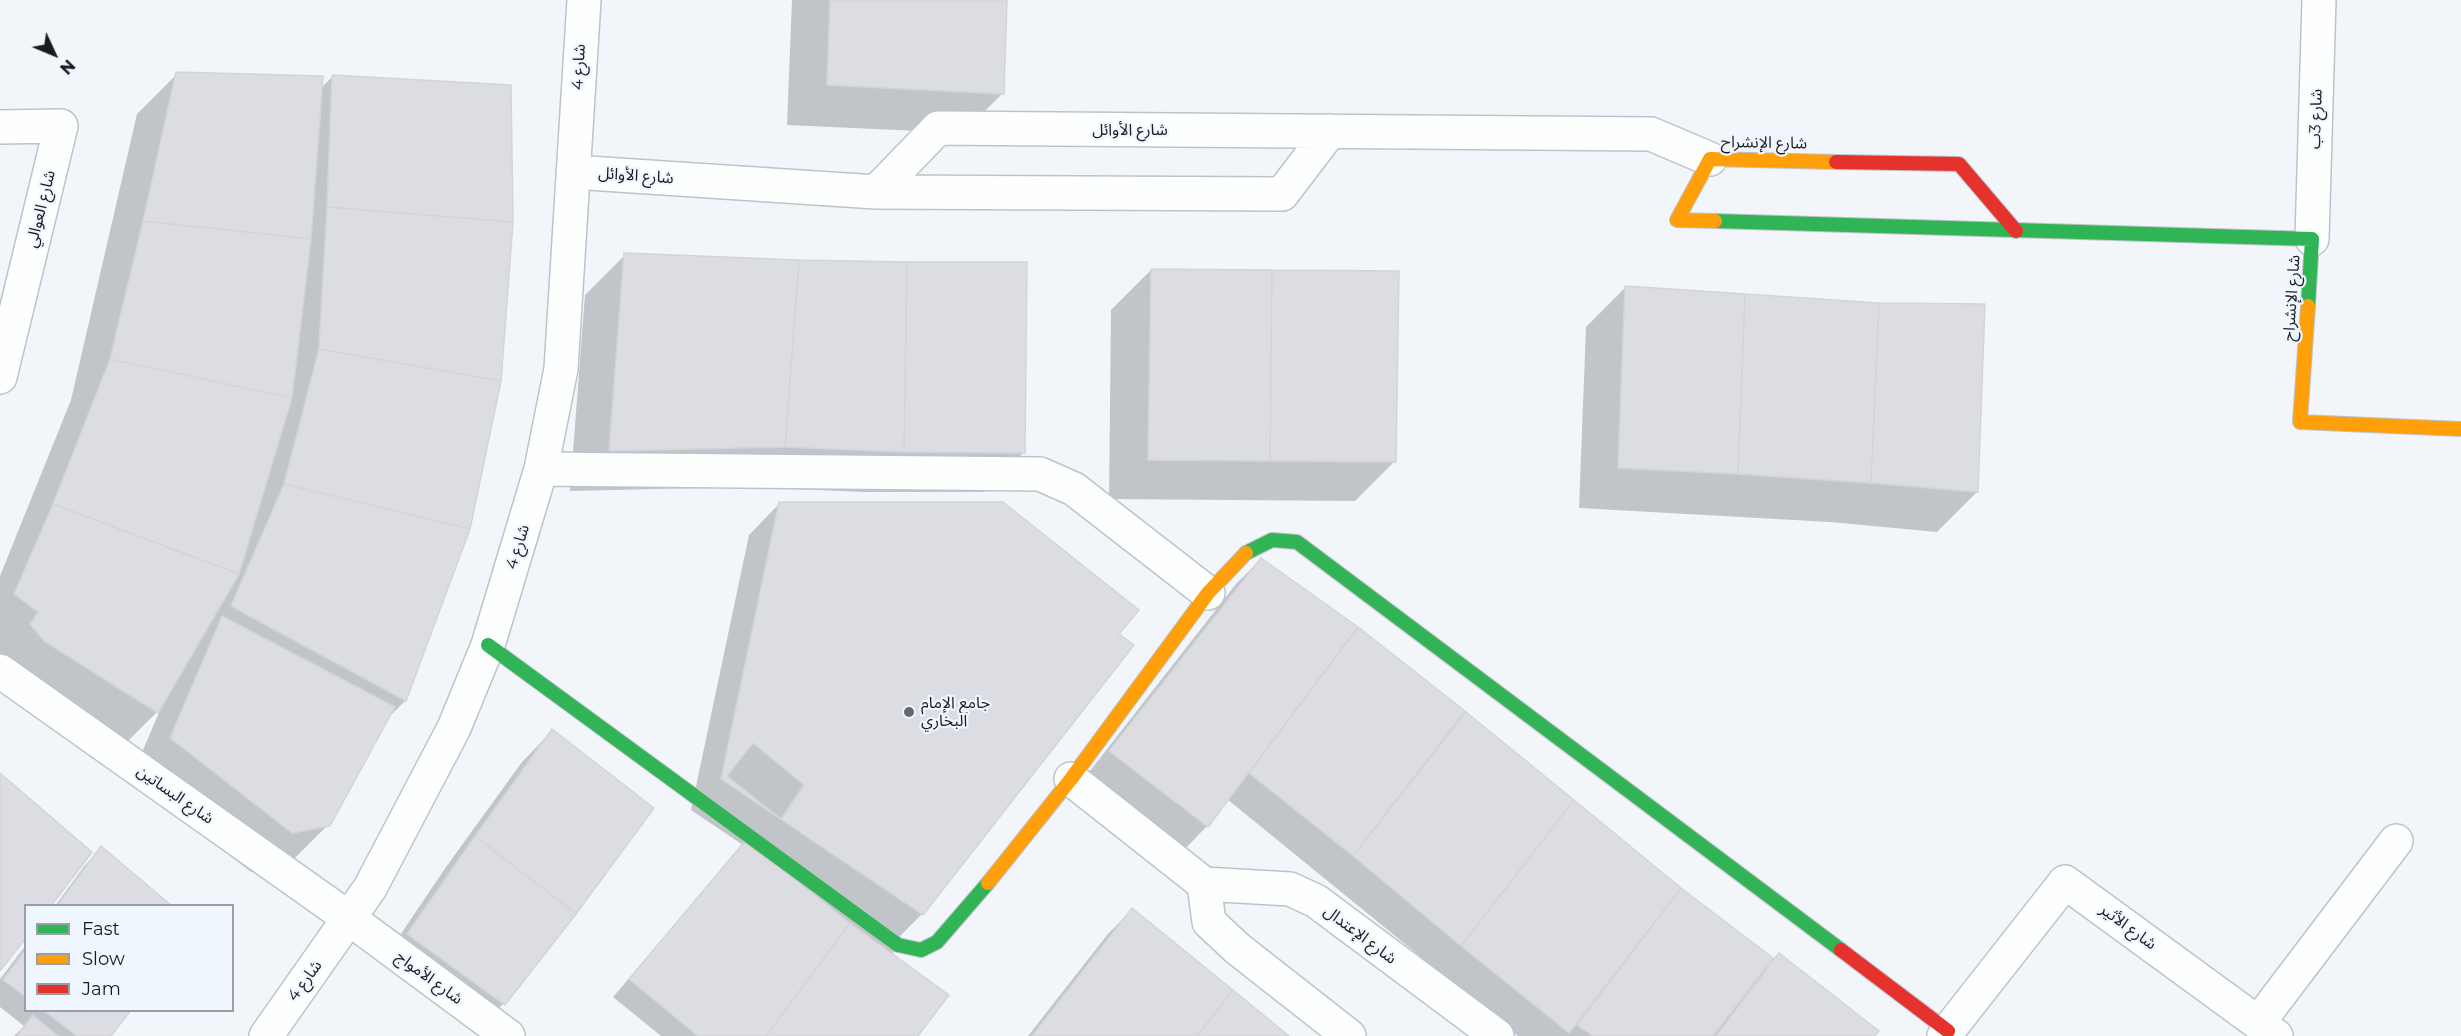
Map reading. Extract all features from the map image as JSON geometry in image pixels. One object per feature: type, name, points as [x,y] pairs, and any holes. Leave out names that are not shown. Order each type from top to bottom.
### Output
[{"type":"street","name":"شارع 4","points":[[266,1036],[370,888],[454,728],[488,645],[542,469],[561,369],[584,0]]},
{"type":"street","name":"شارع 3ب","points":[[2312,239],[2319,0]]},
{"type":"street","name":"شارع العوالي","points":[[0,127],[61,126],[2,357]]},
{"type":"street","name":"شارع الأوائل","points":[[573,172],[876,192],[938,129],[1651,134],[1710,159]]},
{"type":"street","points":[[876,192],[1282,194],[1330,131]]},
{"type":"street","name":"شارع الإنشراح","points":[[2016,231],[1959,164],[1710,159],[1677,220],[2016,231],[2312,239],[2300,422],[2461,429]]},
{"type":"street","points":[[542,469],[1040,474],[1074,489],[1208,593]]},
{"type":"street","points":[[488,645],[898,945],[921,950],[937,942],[966,910],[1071,779],[1208,593],[1249,550],[1272,540],[1297,542],[1946,1034]]},
{"type":"street","name":"شارع البساتين","points":[[0,671],[350,919]]},
{"type":"street","points":[[1071,779],[1204,884],[1209,922],[1238,949],[1349,1036]]},
{"type":"street","points":[[2267,1029],[2396,841]]},
{"type":"street","name":"شارع الأثير","points":[[1946,1034],[2065,882],[2267,1029]]},
{"type":"street","name":"شارع الإعتدال","points":[[1204,884],[1290,889],[1316,902],[1497,1036]]},
{"type":"street","name":"شارع الأمواج","points":[[350,919],[508,1036]]},
{"type":"building","points":[[830,0],[1007,0],[1004,94],[827,85]]},
{"type":"building","points":[[176,72],[323,76],[311,239],[143,221]]},
{"type":"building","points":[[332,75],[511,85],[513,222],[327,207]]},
{"type":"building","points":[[327,207],[513,222],[501,381],[319,349]]},
{"type":"building","points":[[143,221],[311,239],[292,398],[110,359]]},
{"type":"building","points":[[624,253],[799,260],[785,447],[609,451]]},
{"type":"building","points":[[799,260],[907,262],[904,452],[785,447]]},
{"type":"building","points":[[907,262],[1027,262],[1025,453],[904,452]]},
{"type":"building","points":[[1151,269],[1272,270],[1270,461],[1148,460]]},
{"type":"building","points":[[1272,270],[1399,271],[1396,462],[1270,461]]},
{"type":"building","points":[[1625,286],[1745,294],[1738,474],[1618,468]]},
{"type":"building","points":[[1745,294],[1879,303],[1871,483],[1738,474]]},
{"type":"building","points":[[1879,303],[1985,304],[1978,492],[1871,483]]},
{"type":"building","points":[[319,349],[501,381],[470,529],[284,484]]},
{"type":"building","points":[[110,359],[292,398],[239,574],[53,504]]},
{"type":"building","points":[[284,484],[470,529],[406,701],[231,606]]},
{"type":"building","name":"جامع الإمام البخاري","points":[[779,502],[1003,502],[1139,610],[1119,634],[1134,645],[923,915],[721,779]]},
{"type":"building","points":[[53,504],[239,574],[158,713],[44,641],[30,624],[38,612],[14,594]]},
{"type":"building","points":[[1261,558],[1358,627],[1208,827],[1109,751]]},
{"type":"building","points":[[222,616],[395,707],[330,826],[292,833],[170,738]]},
{"type":"building","points":[[1358,627],[1465,711],[1353,856],[1249,773]]},
{"type":"building","points":[[1466,712],[1574,800],[1461,946],[1353,856]]},
{"type":"building","points":[[552,729],[654,808],[576,914],[475,836]]},
{"type":"building","points":[[753,743],[804,785],[781,819],[727,776]]},
{"type":"building","points":[[0,773],[92,852],[53,904],[24,904],[24,941],[0,971]]},
{"type":"building","points":[[1574,800],[1681,888],[1569,1033],[1461,946]]},
{"type":"building","points":[[475,836],[576,914],[505,1005],[407,934]]},
{"type":"building","points":[[746,840],[850,923],[766,1036],[698,1036],[629,979]]},
{"type":"building","points":[[101,846],[170,904],[58,904]]},
{"type":"building","points":[[1681,888],[1773,958],[1713,1036],[1593,1036],[1577,1025]]},
{"type":"building","points":[[1132,908],[1233,990],[1197,1036],[1032,1036]]},
{"type":"building","points":[[850,923],[949,995],[918,1036],[766,1036]]},
{"type":"building","points":[[24,952],[24,996],[3,980]]},
{"type":"building","points":[[1779,953],[1879,1031],[1875,1036],[1716,1036]]},
{"type":"building","points":[[1233,990],[1289,1036],[1197,1036]]},
{"type":"building","points":[[46,1012],[129,1012],[111,1036],[77,1036]]},
{"type":"building","points":[[33,1015],[58,1036],[17,1036]]},
{"type":"traffic: fast","points":[[1715,221],[2312,239],[2308,306]]},
{"type":"traffic: fast","points":[[1246,553],[1272,540],[1297,542],[1841,950]]},
{"type":"traffic: fast","points":[[488,645],[898,945],[921,950],[937,942],[988,883]]},
{"type":"traffic: slow","points":[[1715,221],[1677,220],[1710,159],[1836,162]]},
{"type":"traffic: slow","points":[[2308,306],[2300,422],[2461,429]]},
{"type":"traffic: slow","points":[[988,883],[1071,779],[1208,593],[1246,553]]},
{"type":"traffic: jam","points":[[1836,162],[1959,164],[2016,231]]},
{"type":"traffic: jam","points":[[1841,950],[1948,1031]]},
{"type":"place","name":"جامع الإمام البخاري","points":[[909,712]]}]
